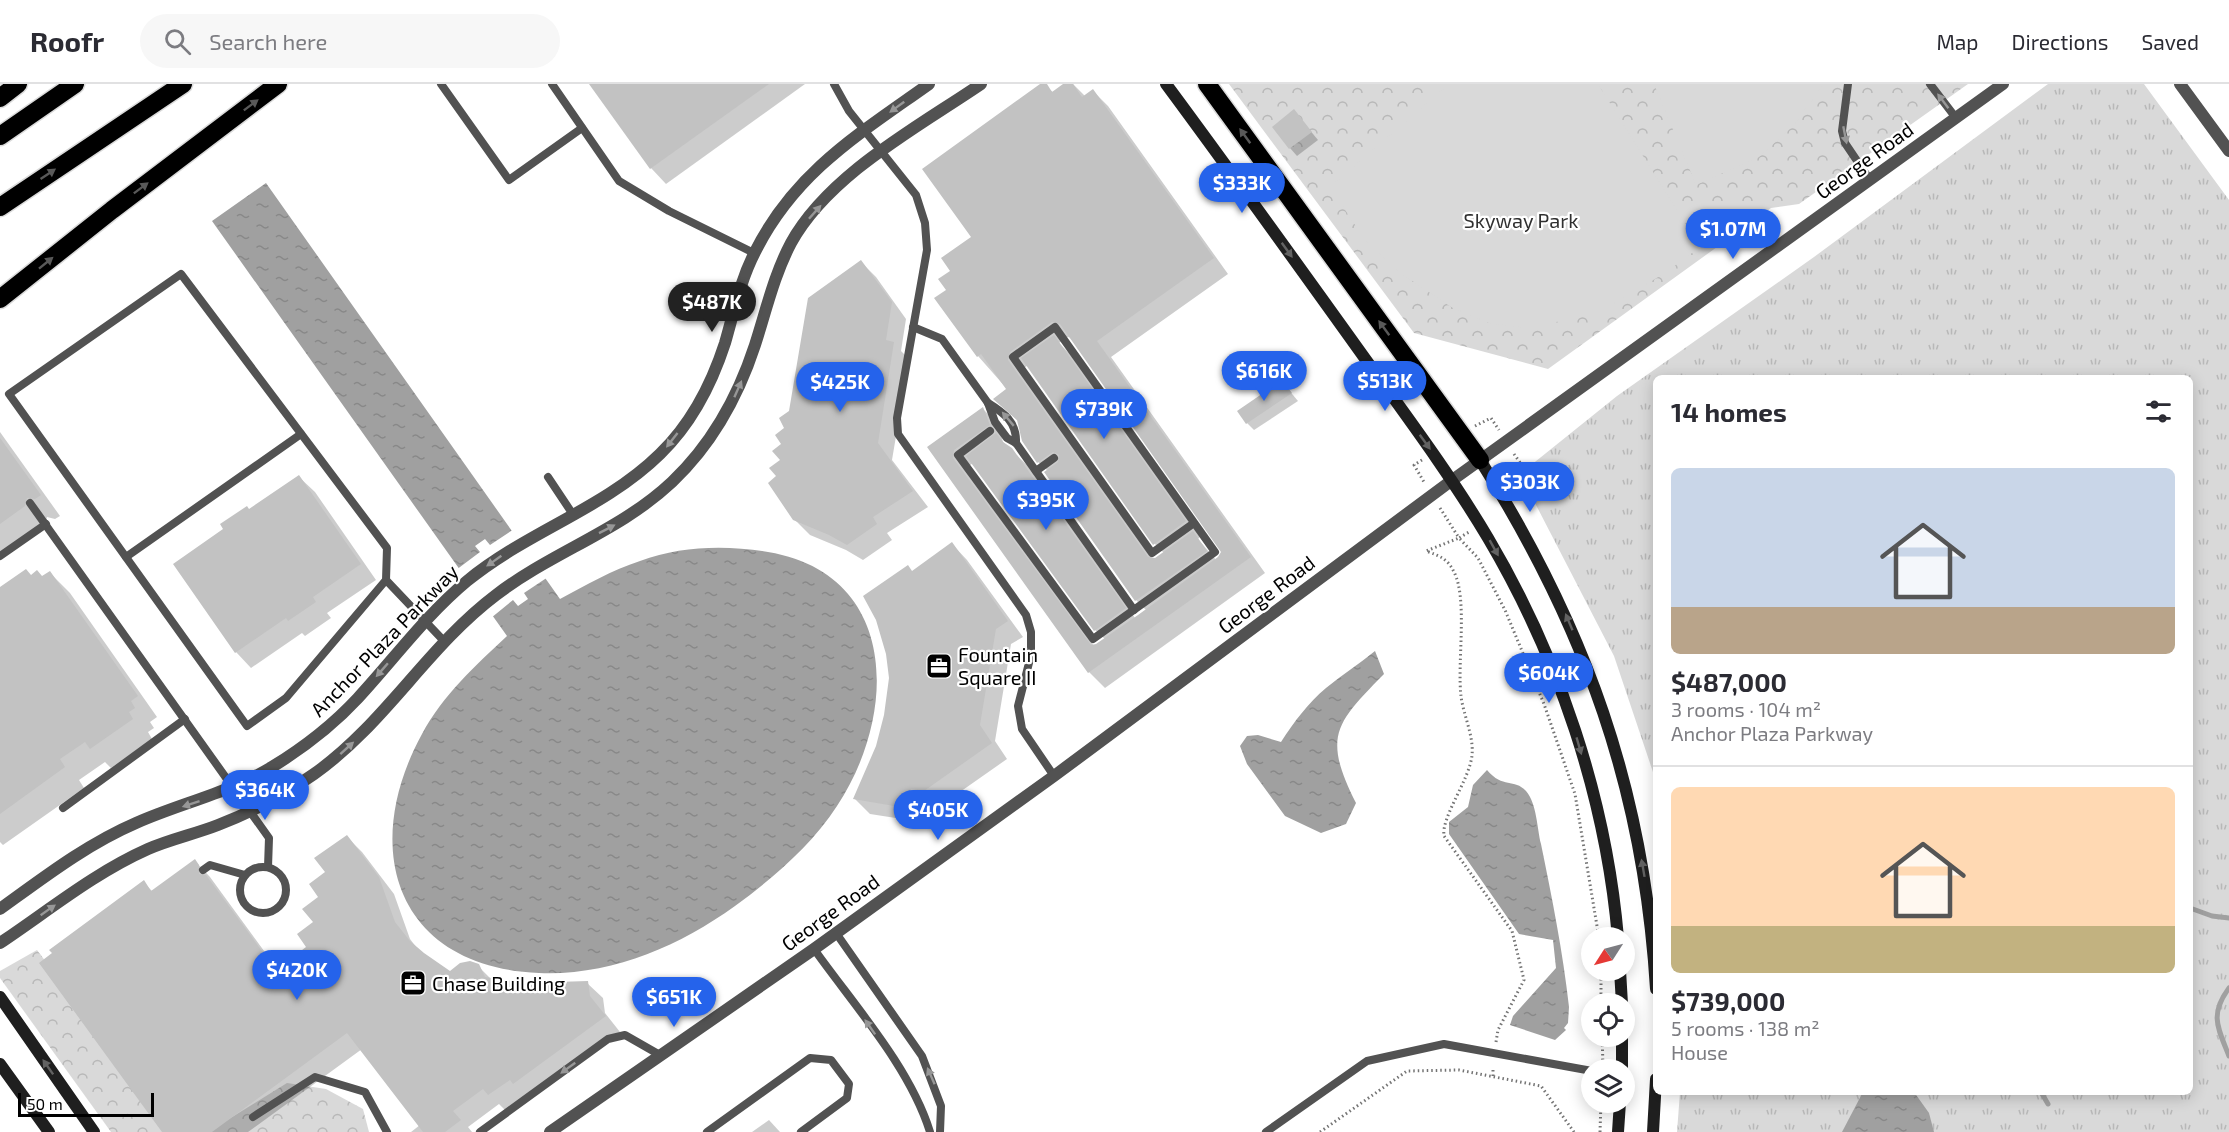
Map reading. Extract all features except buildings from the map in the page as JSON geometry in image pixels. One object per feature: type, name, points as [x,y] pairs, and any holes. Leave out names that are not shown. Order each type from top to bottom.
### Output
[{"type":"highway","points":[[0,98],[18,84]]},
{"type":"highway","points":[[0,136],[75,84]]},
{"type":"highway","points":[[0,207],[183,84]]},
{"type":"highway","points":[[0,299],[112,210],[278,84]]},
{"type":"highway","points":[[1208,84],[1480,460]]},
{"type":"main road","points":[[1166,84],[1452,481],[1503,564],[1533,624],[1562,693],[1577,739],[1602,831],[1616,927]]},
{"type":"main road","points":[[1480,460],[1551,582],[1608,722],[1639,847],[1649,904],[1653,953]]},
{"type":"main road","points":[[0,997],[94,1132]]},
{"type":"main road","points":[[0,1064],[49,1132]]},
{"type":"main road","points":[[1653,1132],[1655,1095]]},
{"type":"main road","points":[[1618,1132],[1619,1113]]},
{"type":"street","name":"Anchor Plaza Parkway","points":[[0,909],[72,859],[117,832],[147,818],[233,788],[283,760],[335,721],[424,621],[450,596],[501,556],[604,499],[647,466],[664,450],[689,418],[718,362],[732,313],[754,253],[790,195],[812,172],[929,84]]},
{"type":"street","points":[[0,944],[82,886],[129,858],[251,811],[314,774],[358,738],[443,640],[469,616],[516,580],[555,555],[626,519],[673,481],[717,428],[736,393],[755,346],[777,275],[792,242],[830,195],[883,151],[981,84]]},
{"type":"street","name":"George Road","points":[[550,1132],[814,949],[1054,776],[1480,460],[2003,84]]},
{"type":"street","points":[[2180,84],[2229,151]]},
{"type":"lane","points":[[441,84],[509,180],[582,128]]},
{"type":"lane","points":[[552,84],[619,181],[669,211],[754,253]]},
{"type":"lane","points":[[834,84],[865,130],[916,195],[925,223],[927,250],[897,418],[898,434],[1026,615],[1031,632],[1031,655],[1018,706],[1020,718],[1022,729],[1054,776]]},
{"type":"lane","points":[[1848,84],[1842,131],[1845,143],[1870,180]]},
{"type":"lane","points":[[1930,84],[1956,118]]},
{"type":"lane","points":[[181,274],[387,548],[386,580],[286,698],[247,726],[126,557],[9,394],[181,274]]},
{"type":"lane","points":[[913,327],[942,339],[988,403],[995,422],[1007,438],[1016,443],[1134,610]]},
{"type":"lane","points":[[990,431],[958,455],[1093,639],[1215,552],[1055,327],[1013,357],[1152,553],[1194,523]]},
{"type":"lane","points":[[988,403],[1005,414],[1017,430],[1016,443]]},
{"type":"lane","points":[[126,557],[301,434]]},
{"type":"lane","points":[[1036,471],[1054,458]]},
{"type":"lane","points":[[548,477],[574,516]]},
{"type":"lane","points":[[30,503],[269,838],[268,867]]},
{"type":"lane","points":[[0,556],[46,524]]},
{"type":"lane","points":[[386,580],[443,640]]},
{"type":"lane","points":[[63,808],[185,719]]},
{"type":"lane","points":[[203,870],[210,865],[245,875]]},
{"type":"lane","points":[[268,867],[281,875],[285,885],[283,901],[270,912],[255,912],[244,904],[239,891],[245,875],[252,869],[268,867]]},
{"type":"lane","points":[[836,933],[922,1056],[941,1106],[940,1132]]},
{"type":"lane","points":[[814,949],[891,1056],[913,1092],[930,1132]]},
{"type":"lane","points":[[480,1132],[608,1039],[625,1035],[660,1055]]},
{"type":"lane","points":[[1266,1132],[1367,1061],[1444,1044],[1581,1069]]},
{"type":"lane","points":[[707,1132],[810,1058],[831,1060],[849,1084],[847,1098],[801,1132]]},
{"type":"lane","points":[[253,1117],[315,1077],[365,1092],[387,1132]]},
{"type":"path","points":[[1493,1076],[1498,1029],[1524,980],[1512,931],[1444,836],[1443,827],[1460,795],[1473,754],[1461,697],[1461,605],[1455,573],[1444,557],[1426,551],[1459,538],[1478,558],[1505,610],[1544,704],[1575,794],[1597,927]]},
{"type":"path","points":[[1320,1132],[1407,1071],[1460,1070],[1541,1086],[1574,1132]]},
{"type":"path","points":[[1600,1132],[1601,1113]]},
{"type":"green space","name":"Skyway Park","points":[[1229,84],[1968,84],[1799,204],[1771,208],[1548,369],[1414,333]]},
{"type":"green space","points":[[1449,84],[1598,84],[1700,247],[1665,273],[1596,314],[1526,328],[1489,323],[1451,307],[1399,272],[1365,240],[1330,187]]},
{"type":"green space","points":[[1654,84],[1824,84],[1793,126],[1759,157],[1696,185]]},
{"type":"green space","points":[[2048,84],[2144,84],[2229,200],[2229,1132],[1677,1132],[1680,1095],[2193,1095],[2193,375],[1653,375],[1653,772],[1614,656],[1520,474],[1617,396],[1814,257]]},
{"type":"green space","points":[[37,950],[174,1132],[111,1132],[0,978],[0,971]]},
{"type":"green space","points":[[287,1083],[326,1089],[363,1109],[369,1132],[208,1132]]},
{"type":"water","points":[[266,183],[560,599],[609,573],[656,556],[703,548],[736,548],[768,552],[811,565],[843,588],[863,618],[874,653],[877,691],[870,731],[857,770],[827,821],[803,848],[777,873],[713,921],[667,946],[617,964],[592,970],[539,973],[490,966],[452,949],[423,925],[403,894],[394,859],[394,819],[403,777],[422,734],[440,706],[461,681],[507,636],[212,221]]},
{"type":"water","points":[[1375,651],[1384,674],[1345,719],[1339,732],[1337,746],[1345,780],[1356,803],[1346,824],[1321,833],[1285,816],[1247,764],[1240,746],[1247,736],[1258,735],[1281,742],[1319,694]]},
{"type":"water","points":[[1487,770],[1503,782],[1522,787],[1530,796],[1535,809],[1557,925],[1569,1007],[1568,1023],[1564,1028],[1566,1030],[1555,1040],[1510,1025],[1513,1016],[1556,968],[1553,940],[1519,934],[1449,834],[1449,822],[1468,807],[1473,785]]},
{"type":"water","points":[[1861,1095],[1916,1095],[1929,1113],[1934,1132],[1842,1132]]},
{"type":"pier","points":[[514,529],[548,577],[524,593],[528,599],[518,606],[513,600],[491,618],[456,570],[480,552],[475,546],[485,539],[490,545]]},
{"type":"waterway","points":[[2193,909],[2212,916],[2229,918]]},
{"type":"waterway","points":[[2229,988],[2217,1014],[2217,1022],[2229,1056]]},
{"type":"waterway","points":[[2043,1095],[2048,1104]]},
{"type":"place","name":"Fountain Square II","points":[[939,666]]},
{"type":"place","name":"Chase Building","points":[[413,983]]}]
